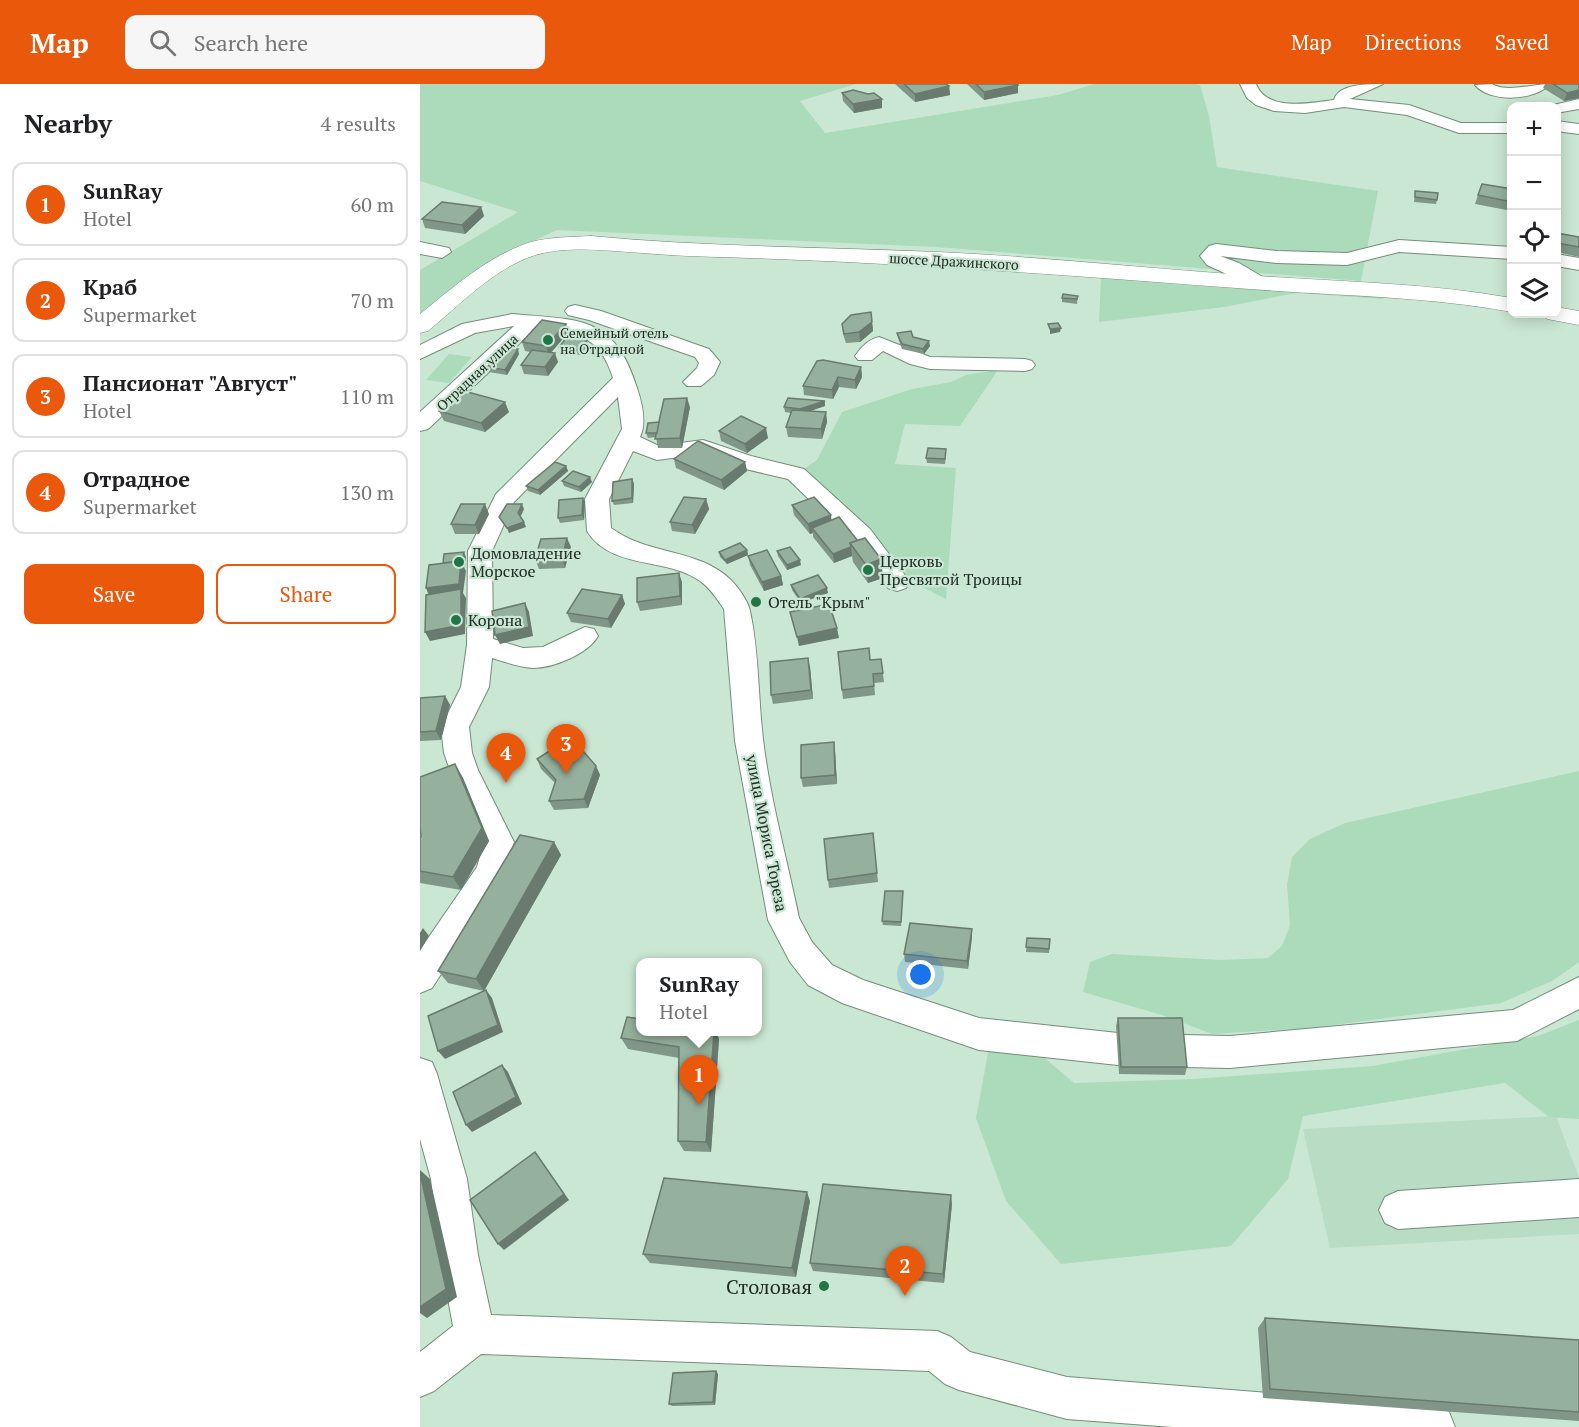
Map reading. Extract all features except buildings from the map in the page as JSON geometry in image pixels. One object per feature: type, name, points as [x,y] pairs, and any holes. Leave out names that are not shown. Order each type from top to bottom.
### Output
[{"type":"main road","name":"шоссе Дражинского","points":[[420,326],[482,275],[501,264],[538,247],[591,242],[643,247],[941,259],[1259,283],[1375,288],[1467,297],[1507,304]]},
{"type":"main road","points":[[1561,315],[1579,318]]},
{"type":"street","points":[[1248,84],[1251,95],[1260,102],[1275,106],[1324,108],[1344,102],[1409,110],[1459,128],[1507,128]]},
{"type":"street","points":[[1344,102],[1341,98],[1348,92],[1376,84]]},
{"type":"street","points":[[1481,85],[1505,88],[1521,84]]},
{"type":"street","points":[[1481,85],[1490,91],[1510,94],[1523,92],[1542,84]]},
{"type":"street","points":[[1561,107],[1579,104]]},
{"type":"street","points":[[1561,127],[1579,129]]},
{"type":"street","points":[[1259,283],[1232,267],[1214,261],[1209,256],[1216,250],[1228,250],[1277,257],[1347,259],[1399,246],[1430,246],[1507,253]]},
{"type":"street","points":[[420,248],[441,252]]},
{"type":"street","points":[[1561,261],[1579,264]]},
{"type":"street","points":[[522,320],[536,310],[567,309],[594,315],[702,353],[710,362],[707,370],[694,382]]},
{"type":"street","points":[[420,353],[470,328],[522,320],[573,326],[600,337],[619,364],[624,379],[630,402],[633,429],[627,440],[657,453],[703,447],[745,462],[796,474],[861,535],[897,582]]},
{"type":"street","name":"Отрадная улица","points":[[420,424],[522,320]]},
{"type":"street","points":[[865,356],[879,343],[891,345],[917,360],[942,364],[1024,365]]},
{"type":"street","points":[[420,978],[491,871],[499,842],[480,808],[464,770],[458,753],[455,727],[475,687],[480,645],[480,551],[495,514],[504,499],[624,379]]},
{"type":"street","name":"улица Мориса Тореза","points":[[627,440],[597,499],[599,531],[612,544],[634,554],[682,562],[711,574],[729,592],[737,609],[749,741],[784,920],[801,952],[820,975],[854,992],[979,1034],[1118,1049]]},
{"type":"street","points":[[480,645],[514,657],[545,659],[585,636]]},
{"type":"street","points":[[1183,1051],[1230,1052],[1517,1025],[1579,992]]},
{"type":"street","points":[[420,1074],[427,1129],[449,1179],[459,1255],[475,1334]]},
{"type":"street","points":[[1398,1210],[1579,1198]]},
{"type":"street","points":[[420,1377],[475,1334],[937,1351],[959,1370],[1067,1398],[1434,1427]]},
{"type":"shaded area","points":[[420,84],[856,84],[800,101],[825,133],[1058,95],[1094,84],[1196,84],[1200,85],[1209,116],[1217,167],[1378,191],[1361,281],[936,247],[557,230],[492,261],[420,321],[420,270],[518,212],[420,181]]},
{"type":"shaded area","points":[[1101,277],[1388,296],[1382,299],[1296,293],[1224,307],[1099,322]]},
{"type":"shaded area","points":[[449,354],[472,357],[449,383],[426,380]]},
{"type":"shaded area","points":[[998,370],[960,426],[905,424],[895,464],[956,468],[946,599],[890,571],[837,516],[819,482],[798,473],[817,460],[842,412],[912,389],[951,382],[966,375]]},
{"type":"shaded area","points":[[1579,771],[1579,962],[1552,981],[1501,1003],[1311,1028],[1212,1034],[1165,1016],[1083,992],[1090,962],[1112,954],[1221,960],[1268,958],[1282,946],[1290,925],[1287,885],[1292,857],[1310,839],[1345,823]]},
{"type":"shaded area","points":[[1579,1020],[1579,1119],[1549,1117],[1505,1083],[1303,1116],[1288,1179],[1231,1246],[1061,1264],[1006,1201],[976,1118],[990,1042],[1033,1048],[1074,1083],[1193,1079],[1372,1066],[1538,1036]]},
{"type":"shaded area","points":[[1556,1116],[1579,1178],[1579,1234],[1330,1248],[1303,1129]]},
{"type":"place","name":"Семейный отель на Отрадной","points":[[548,340]]},
{"type":"place","name":"Домовладение Морское","points":[[459,562]]},
{"type":"place","name":"Церковь Пресвятой Троицы","points":[[868,570]]},
{"type":"place","name":"Отель \"Крым\"","points":[[756,602]]},
{"type":"place","name":"Корона","points":[[456,620]]},
{"type":"place","name":"Пансионат \"Август\"","points":[[566,774]]},
{"type":"place","name":"Отрадное","points":[[506,783]]},
{"type":"place","name":"SunRay","points":[[699,1105]]},
{"type":"place","name":"Столовая","points":[[824,1286]]},
{"type":"place","name":"Краб","points":[[905,1296]]}]
